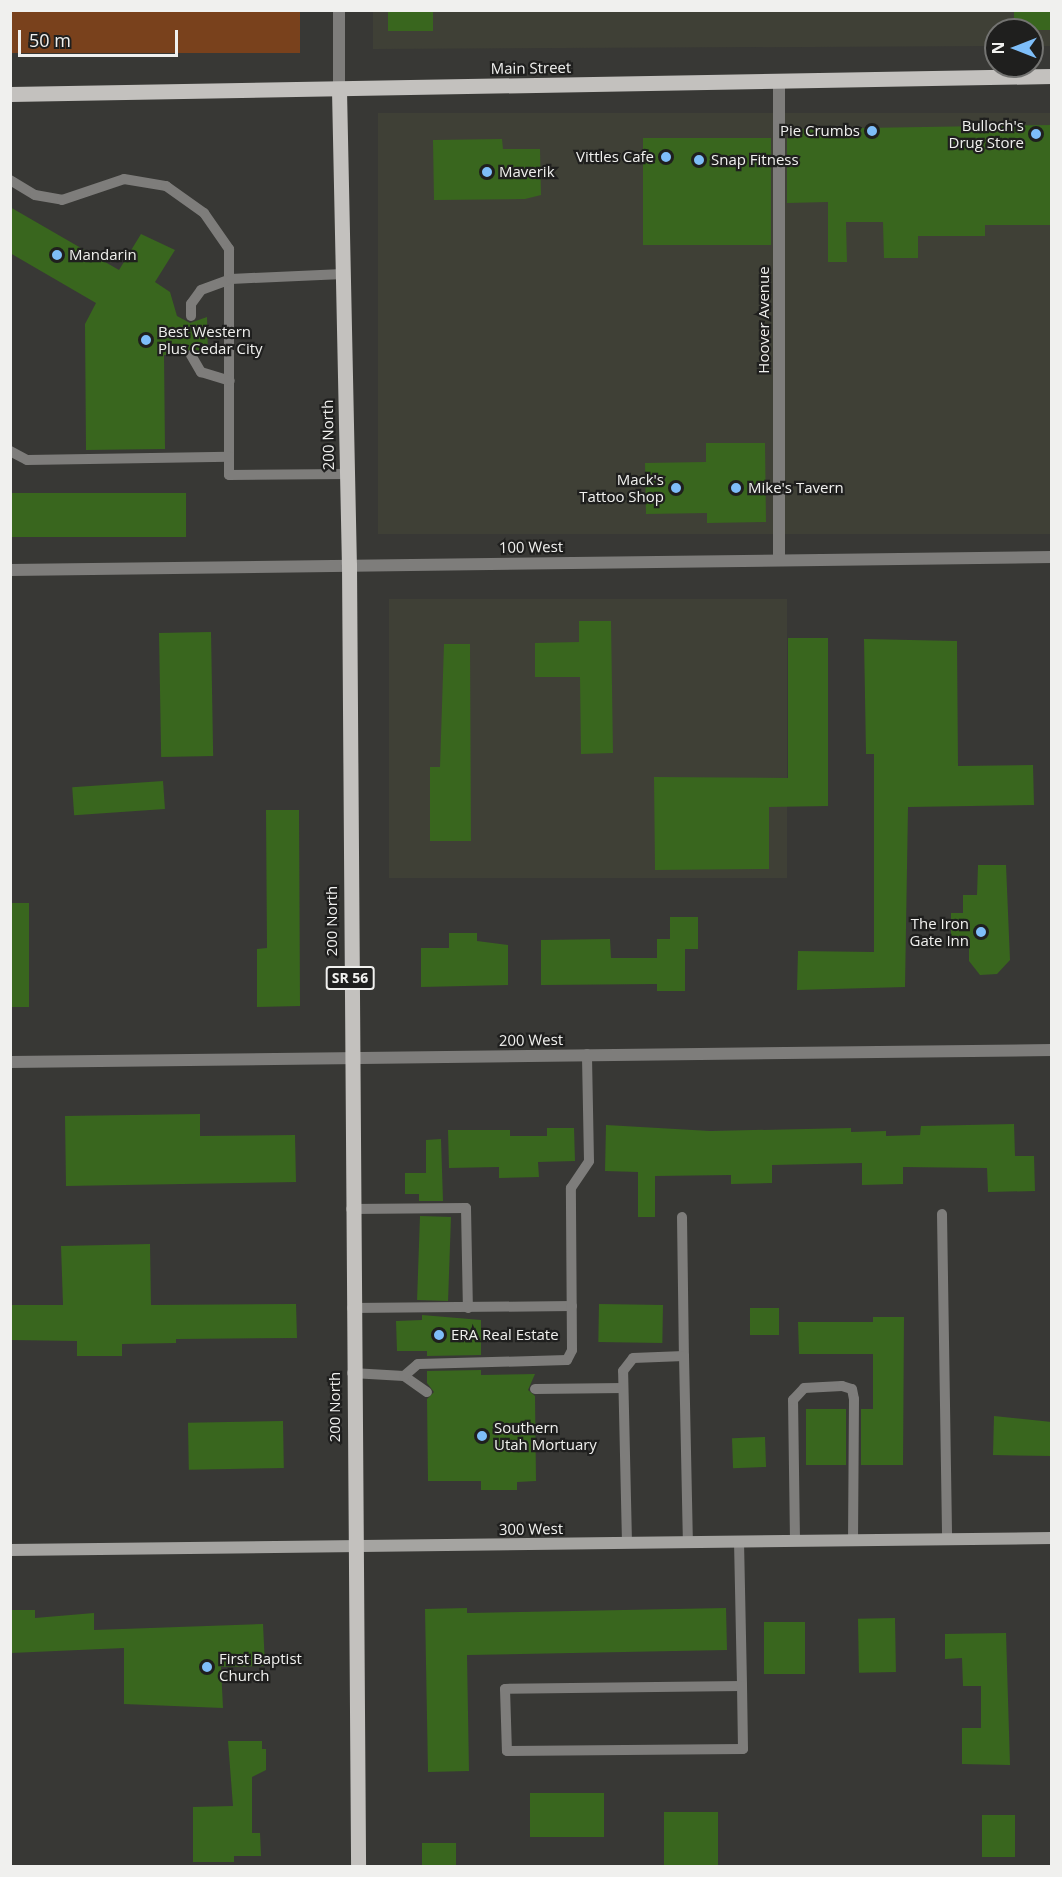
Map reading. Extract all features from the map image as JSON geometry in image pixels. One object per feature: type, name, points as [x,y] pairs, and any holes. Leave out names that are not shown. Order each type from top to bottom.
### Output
[{"type":"main road","name":"Main Street","points":[[10,94],[1052,76]]},
{"type":"main road","name":"200 North","points":[[339,90],[349,565],[353,1546],[358,1866]]},
{"type":"street","name":"200 North","points":[[339,10],[339,90]]},
{"type":"street","name":"Hoover Avenue","points":[[779,81],[779,558]]},
{"type":"street","name":"100 West","points":[[10,570],[779,558],[1052,557]]},
{"type":"street","name":"200 West","points":[[10,1062],[1052,1050]]},
{"type":"street","name":"300 West","points":[[10,1550],[1052,1538]]},
{"type":"lane","points":[[10,180],[35,195],[62,200],[124,179],[166,186],[204,213],[229,249],[231,279],[229,475],[347,474]]},
{"type":"lane","points":[[191,316],[191,304],[201,290],[231,279],[343,274]]},
{"type":"lane","points":[[191,355],[201,372],[230,381]]},
{"type":"lane","points":[[10,451],[27,460],[229,457]]},
{"type":"lane","points":[[404,1376],[418,1364],[567,1360],[572,1350],[571,1188],[589,1161],[587,1054]]},
{"type":"lane","points":[[351,1209],[466,1208],[468,1308]]},
{"type":"lane","points":[[942,1214],[947,1539]]},
{"type":"lane","points":[[682,1216],[688,1542]]},
{"type":"lane","points":[[352,1308],[572,1306]]},
{"type":"lane","points":[[627,1543],[623,1388],[626,1362],[684,1356]]},
{"type":"lane","points":[[352,1373],[404,1376],[427,1392]]},
{"type":"lane","points":[[795,1541],[793,1400],[804,1388],[842,1386],[852,1389],[854,1399],[853,1540]]},
{"type":"lane","points":[[535,1389],[623,1388]]},
{"type":"lane","points":[[739,1541],[742,1686],[743,1749],[507,1752],[505,1689],[742,1686]]},
{"type":"shaded area","points":[[10,11],[300,11],[300,53],[10,53]]},
{"type":"shaded area","points":[[373,11],[1051,11],[1051,46],[1044,46],[1044,18],[984,18],[984,46],[373,49]]},
{"type":"shaded area","points":[[378,113],[1051,113],[1051,534],[378,534]]},
{"type":"shaded area","points":[[389,599],[787,599],[787,878],[389,878]]},
{"type":"building","points":[[388,10],[433,10],[433,31],[388,31]]},
{"type":"building","points":[[1014,10],[1052,10],[1052,30],[1044,30],[1044,18],[1014,18]]},
{"type":"building","points":[[1052,125],[1052,225],[985,225],[985,236],[918,236],[918,258],[884,258],[883,222],[846,222],[847,262],[828,262],[828,202],[787,203],[787,138],[799,138],[799,129]]},
{"type":"building","points":[[643,138],[771,138],[771,245],[643,245]]},
{"type":"building","name":"Maverik","points":[[502,139],[503,149],[540,149],[541,195],[525,199],[434,200],[433,140]]},
{"type":"building","name":"Best Western Plus Cedar City","points":[[10,207],[119,270],[141,234],[175,250],[155,282],[170,292],[177,316],[190,323],[207,317],[208,355],[192,348],[184,355],[164,355],[165,449],[86,450],[85,324],[96,303],[10,253]]},
{"type":"building","name":"Mike's Tavern","points":[[706,443],[765,443],[766,522],[707,523],[707,513],[646,514],[645,463],[706,462]]},
{"type":"building","points":[[10,493],[186,493],[186,537],[10,537]]},
{"type":"building","points":[[579,621],[611,621],[613,753],[581,754],[580,677],[535,677],[535,643],[579,642]]},
{"type":"building","points":[[211,632],[213,756],[161,757],[159,633]]},
{"type":"building","points":[[788,638],[828,638],[828,806],[769,807],[769,869],[655,870],[654,777],[788,778]]},
{"type":"building","points":[[864,639],[957,641],[958,766],[1033,765],[1034,805],[908,807],[905,987],[797,990],[798,951],[874,952],[874,754],[866,754]]},
{"type":"building","points":[[444,644],[470,644],[471,841],[430,841],[430,767],[440,767]]},
{"type":"building","points":[[163,781],[165,809],[74,815],[72,787]]},
{"type":"building","points":[[266,810],[299,810],[300,1006],[257,1007],[257,949],[267,948]]},
{"type":"building","points":[[978,865],[1006,865],[1010,960],[997,974],[980,975],[969,961],[969,947],[960,947],[959,937],[951,937],[951,913],[963,913],[963,895],[977,895]]},
{"type":"building","points":[[10,903],[29,903],[29,1007],[10,1007]]},
{"type":"building","points":[[670,917],[698,917],[698,949],[685,949],[685,991],[657,991],[657,984],[541,985],[541,940],[610,939],[611,958],[657,958],[657,939],[670,939]]},
{"type":"building","points":[[449,933],[477,933],[477,941],[508,945],[508,985],[421,987],[421,948],[449,948]]},
{"type":"building","points":[[200,1114],[200,1136],[295,1135],[296,1182],[66,1186],[65,1116]]},
{"type":"building","points":[[1014,1124],[1015,1156],[1034,1156],[1035,1191],[988,1192],[987,1168],[903,1167],[903,1184],[862,1185],[862,1163],[772,1165],[772,1183],[731,1184],[731,1175],[655,1176],[655,1217],[638,1217],[638,1172],[605,1171],[606,1125],[710,1131],[851,1128],[851,1132],[886,1131],[886,1136],[920,1135],[921,1126]]},
{"type":"building","points":[[547,1128],[574,1128],[575,1161],[538,1162],[539,1177],[499,1178],[499,1167],[449,1168],[448,1130],[510,1130],[510,1136],[547,1136]]},
{"type":"building","points":[[441,1139],[443,1201],[419,1201],[419,1194],[405,1194],[405,1173],[426,1173],[426,1140]]},
{"type":"building","points":[[420,1216],[451,1217],[448,1301],[417,1300]]},
{"type":"building","points":[[150,1244],[151,1305],[296,1304],[297,1338],[176,1339],[176,1343],[122,1344],[122,1356],[77,1356],[77,1341],[10,1340],[10,1305],[63,1305],[61,1246]]},
{"type":"building","points":[[599,1304],[663,1305],[662,1343],[598,1342]]},
{"type":"building","points":[[750,1308],[779,1308],[779,1335],[750,1335]]},
{"type":"building","name":"ERA Real Estate","points":[[422,1315],[481,1320],[481,1355],[427,1356],[427,1351],[397,1351],[396,1321],[422,1320]]},
{"type":"building","points":[[873,1317],[904,1317],[903,1465],[861,1465],[861,1409],[873,1409],[873,1354],[799,1354],[798,1322],[873,1322]]},
{"type":"building","name":"Southern Utah Mortuary","points":[[481,1370],[481,1375],[535,1374],[528,1390],[535,1396],[536,1481],[517,1482],[517,1490],[481,1490],[481,1481],[428,1481],[427,1399],[434,1392],[427,1383],[427,1371]]},
{"type":"building","points":[[806,1409],[846,1409],[846,1465],[806,1465]]},
{"type":"building","points":[[994,1416],[1052,1422],[1052,1456],[993,1455]]},
{"type":"building","points":[[283,1421],[284,1468],[189,1470],[188,1423]]},
{"type":"building","points":[[765,1437],[766,1467],[733,1468],[732,1438]]},
{"type":"building","points":[[467,1608],[467,1613],[726,1608],[727,1650],[467,1655],[469,1771],[428,1772],[425,1609]]},
{"type":"building","points":[[12,1610],[35,1610],[35,1618],[94,1613],[94,1630],[263,1624],[265,1666],[221,1667],[223,1708],[124,1704],[124,1648],[11,1653]]},
{"type":"building","points":[[895,1618],[896,1672],[859,1673],[858,1619]]},
{"type":"building","points":[[764,1622],[805,1622],[805,1674],[764,1674]]},
{"type":"building","points":[[1006,1633],[1010,1765],[962,1764],[962,1728],[981,1728],[981,1686],[963,1686],[962,1658],[945,1659],[945,1634]]},
{"type":"building","points":[[228,1741],[262,1741],[262,1749],[266,1749],[266,1770],[252,1777],[252,1833],[260,1833],[261,1856],[234,1856],[234,1862],[193,1862],[193,1807],[233,1806]]},
{"type":"building","points":[[530,1793],[604,1793],[604,1837],[530,1837]]},
{"type":"building","points":[[664,1812],[718,1812],[718,1866],[664,1866]]},
{"type":"building","points":[[982,1815],[1015,1815],[1015,1857],[982,1857]]},
{"type":"building","points":[[422,1843],[456,1843],[456,1866],[422,1866]]},
{"type":"place","name":"Pie Crumbs","points":[[872,131]]},
{"type":"place","name":"Bulloch's Drug Store","points":[[1036,134]]},
{"type":"place","name":"Vittles Cafe","points":[[666,157]]},
{"type":"place","name":"Snap Fitness","points":[[699,160]]},
{"type":"place","name":"Maverik","points":[[487,172]]},
{"type":"place","name":"Mandarin","points":[[57,255]]},
{"type":"place","name":"Best Western Plus Cedar City","points":[[146,340]]},
{"type":"place","name":"Mack's Tattoo Shop","points":[[676,488]]},
{"type":"place","name":"Mike's Tavern","points":[[736,488]]},
{"type":"place","name":"The Iron Gate Inn","points":[[981,932]]},
{"type":"place","name":"ERA Real Estate","points":[[439,1335]]},
{"type":"place","name":"Southern Utah Mortuary","points":[[482,1436]]},
{"type":"place","name":"First Baptist Church","points":[[207,1667]]}]
